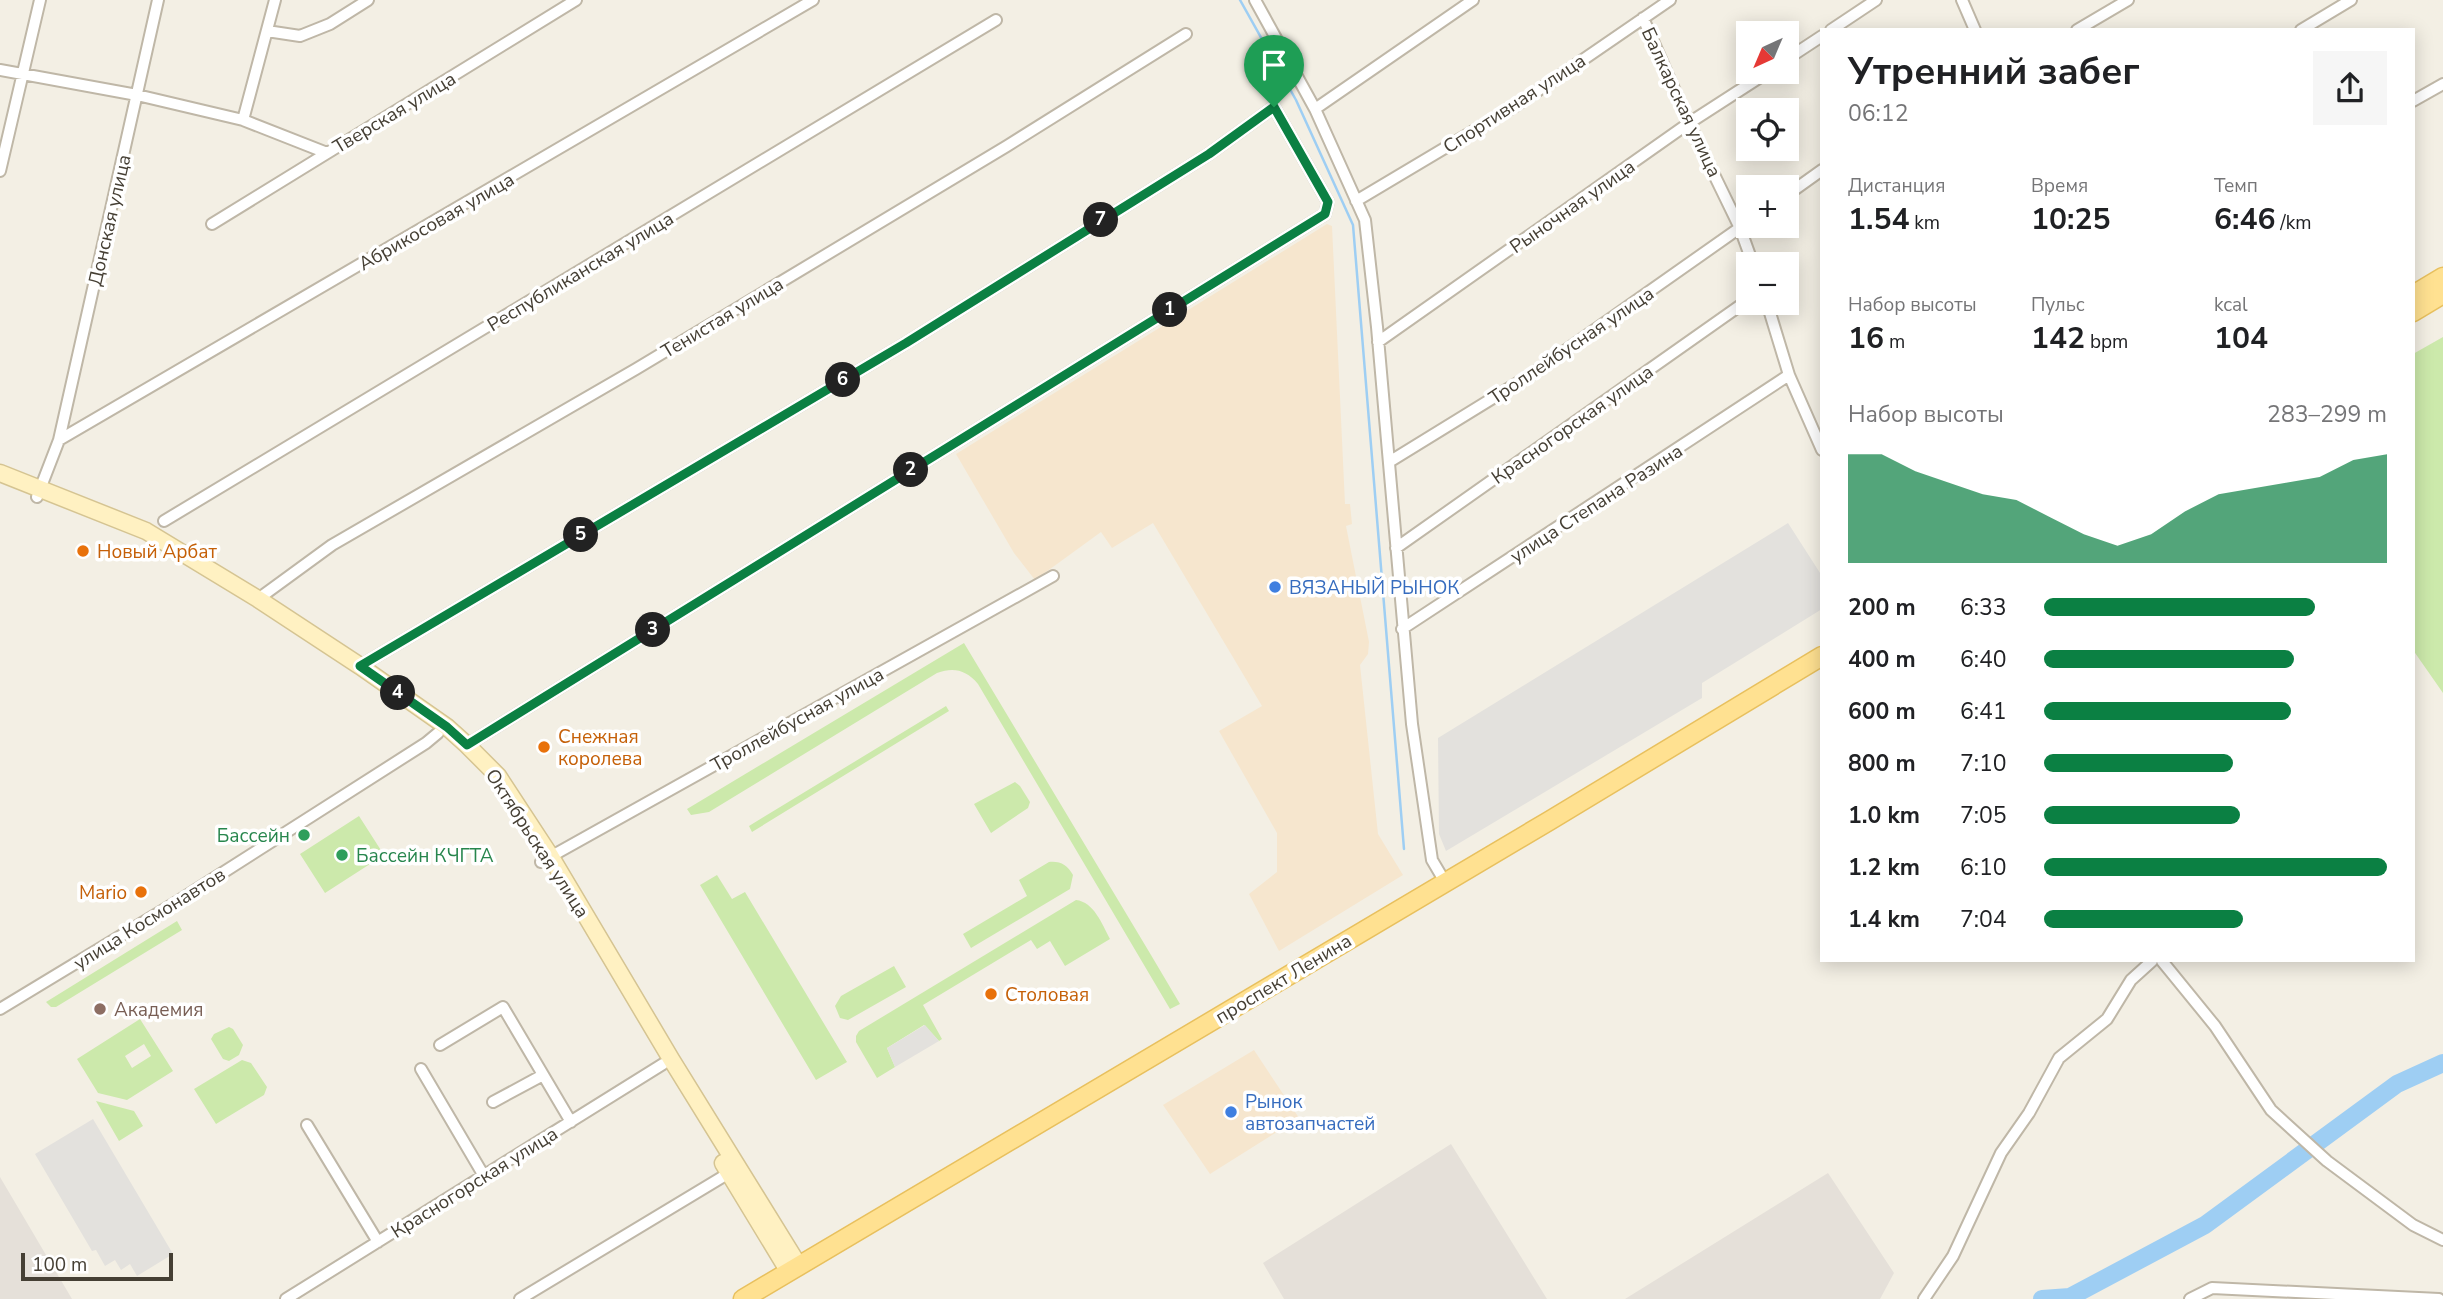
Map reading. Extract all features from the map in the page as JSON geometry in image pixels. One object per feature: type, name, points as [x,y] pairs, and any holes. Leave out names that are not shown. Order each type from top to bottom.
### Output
[{"type":"main road","points":[[2415,294],[2443,277]]},
{"type":"main road","points":[[2415,311],[2443,294]]},
{"type":"main road","name":"Октябрьская улица","points":[[0,473],[183,563],[267,615],[452,743],[492,784],[546,860],[794,1269]]},
{"type":"main road","name":"Октябрьская улица","points":[[0,484],[39,492],[146,531],[258,598],[447,727],[467,745],[498,776],[663,1064],[733,1170],[749,1184],[794,1269]]},
{"type":"main road","name":"проспект Ленина","points":[[743,1299],[1820,657]]},
{"type":"street","points":[[0,171],[40,0]]},
{"type":"street","name":"Донская улица","points":[[39,492],[59,440],[158,0]]},
{"type":"street","points":[[243,120],[275,0]]},
{"type":"street","points":[[267,32],[300,36],[330,24],[368,0]]},
{"type":"street","name":"Тверская улица","points":[[212,223],[576,0]]},
{"type":"street","name":"Абрикосовая улица","points":[[59,440],[813,0]]},
{"type":"street","points":[[1255,0],[1315,109],[1365,220],[1390,462],[1412,724],[1432,860],[1445,883]]},
{"type":"street","points":[[1315,109],[1473,0]]},
{"type":"street","name":"Спортивная улица","points":[[1356,201],[1517,104],[1670,0]]},
{"type":"street","points":[[1834,28],[1876,0]]},
{"type":"street","points":[[1962,0],[1974,28]]},
{"type":"street","points":[[2080,28],[2128,0]]},
{"type":"street","points":[[2304,28],[2351,0]]},
{"type":"street","name":"Балкарская улица","points":[[1643,18],[1689,123],[1736,210]]},
{"type":"street","name":"Республиканская улица","points":[[164,521],[996,20]]},
{"type":"street","name":"Тенистая улица","points":[[258,598],[332,545],[659,355],[996,153],[1186,34]]},
{"type":"street","points":[[1799,51],[1820,37]]},
{"type":"street","points":[[0,69],[137,95],[243,120],[327,153]]},
{"type":"street","name":"Рыночная улица","points":[[1378,342],[1689,123],[1749,84]]},
{"type":"street","points":[[2415,100],[2443,84]]},
{"type":"street","points":[[360,666],[894,350],[1209,154],[1274,107],[1328,202],[1325,214],[467,745]]},
{"type":"street","points":[[1799,186],[1820,171]]},
{"type":"street","name":"Троллейбусная улица","points":[[1390,462],[1532,374],[1736,231]]},
{"type":"street","name":"Красногорская улица","points":[[1396,548],[1736,308]]},
{"type":"street","points":[[1771,315],[1789,375],[1820,445]]},
{"type":"street","name":"улица Степана Разина","points":[[1402,629],[1531,547],[1789,375]]},
{"type":"street","name":"Троллейбусная улица","points":[[546,860],[1053,576]]},
{"type":"street","name":"улица Космонавтов","points":[[0,1009],[192,892],[438,733]]},
{"type":"street","points":[[1924,1299],[1953,1256],[2001,1153],[2029,1113],[2059,1058],[2107,1019],[2131,979],[2151,962]]},
{"type":"street","points":[[2163,962],[2215,1027],[2272,1110],[2303,1141],[2413,1225],[2443,1240]]},
{"type":"street","points":[[440,1045],[503,1007],[571,1122]]},
{"type":"street","name":"Красногорская улица","points":[[286,1299],[663,1064]]},
{"type":"street","points":[[421,1069],[484,1175]]},
{"type":"street","points":[[493,1102],[543,1075]]},
{"type":"street","points":[[307,1125],[378,1242]]},
{"type":"street","points":[[520,1299],[733,1170]]},
{"type":"street","points":[[2190,1299],[2212,1288],[2440,1299]]},
{"type":"shaded area","name":"ВЯЗАНЫЙ РЫНОК","points":[[1327,224],[1332,226],[1345,504],[1350,504],[1352,524],[1346,526],[1369,642],[1368,654],[1360,665],[1378,834],[1403,875],[1279,951],[1249,894],[1277,872],[1277,833],[1219,731],[1262,706],[1153,523],[1112,548],[1101,532],[1035,580],[1014,553],[956,454]]},
{"type":"shaded area","points":[[1788,523],[1820,573],[1820,610],[1702,683],[1702,698],[1446,851],[1439,834],[1438,738]]},
{"type":"shaded area","points":[[925,1025],[939,1041],[895,1067],[887,1048]]},
{"type":"shaded area","name":"Рынок автозапчастей","points":[[1254,1050],[1299,1118],[1210,1174],[1163,1105]]},
{"type":"shaded area","points":[[93,1119],[173,1254],[137,1276],[130,1264],[121,1270],[115,1260],[105,1266],[96,1250],[92,1251],[35,1154]]},
{"type":"shaded area","points":[[1451,1144],[1547,1299],[1284,1299],[1263,1263]]},
{"type":"shaded area","points":[[1828,1173],[1894,1273],[1880,1299],[1625,1299]]},
{"type":"shaded area","points":[[0,1177],[72,1299],[0,1299]]},
{"type":"green space","points":[[2443,337],[2443,693],[2415,653],[2415,353]]},
{"type":"green space","points":[[964,643],[1180,1004],[1170,1009],[978,684],[964,673],[949,670],[937,673],[709,812],[691,815],[687,809]]},
{"type":"green space","points":[[946,706],[949,711],[752,832],[749,826]]},
{"type":"green space","points":[[1015,782],[1030,802],[1028,808],[991,833],[974,804]]},
{"type":"green space","name":"Бассейн КЧГТА","points":[[359,816],[384,855],[325,893],[300,854]]},
{"type":"green space","points":[[1049,862],[1060,863],[1071,872],[1073,875],[1070,889],[971,948],[963,934],[1027,896],[1019,880]]},
{"type":"green space","points":[[717,875],[732,899],[745,892],[847,1062],[816,1080],[700,885]]},
{"type":"green space","points":[[1076,900],[1093,909],[1110,939],[1065,966],[1050,941],[1037,949],[1031,940],[923,1005],[942,1039],[939,1041],[924,1025],[887,1048],[895,1067],[877,1078],[856,1042],[859,1031]]},
{"type":"green space","points":[[177,921],[182,930],[56,1007],[51,1007],[46,1002]]},
{"type":"green space","points":[[894,966],[906,987],[848,1020],[840,1018],[835,1006],[841,996]]},
{"type":"green space","points":[[140,1019],[173,1071],[127,1100],[98,1093],[77,1059]],"holes":[[[144,1044],[151,1056],[132,1068],[125,1056]]]},
{"type":"green space","points":[[229,1027],[243,1045],[239,1055],[229,1061],[223,1059],[211,1039],[214,1034]]},
{"type":"green space","points":[[242,1060],[251,1063],[267,1087],[264,1095],[216,1124],[194,1089]]},
{"type":"green space","points":[[96,1101],[134,1111],[143,1126],[119,1141]]},
{"type":"waterway","points":[[1240,0],[1296,100],[1353,225],[1404,849]]},
{"type":"waterway","points":[[2042,1299],[2070,1297],[2205,1225],[2397,1084],[2443,1063]]},
{"type":"place","name":"Новый Арбат","points":[[83,551]]},
{"type":"place","name":"ВЯЗАНЫЙ РЫНОК","points":[[1275,587]]},
{"type":"place","name":"Снежная королева","points":[[544,747]]},
{"type":"place","name":"Бассейн","points":[[304,835]]},
{"type":"place","name":"Бассейн КЧГТА","points":[[342,855]]},
{"type":"place","name":"Mario","points":[[141,892]]},
{"type":"place","name":"Столовая","points":[[991,994]]},
{"type":"place","name":"Академия","points":[[100,1009]]},
{"type":"place","name":"Рынок автозапчастей","points":[[1231,1112]]},
{"type":"route","points":[[1274,107],[1328,202],[1325,214],[467,745],[447,727],[360,666],[906,343],[1082,234],[1112,212],[1209,154],[1274,107]]}]
